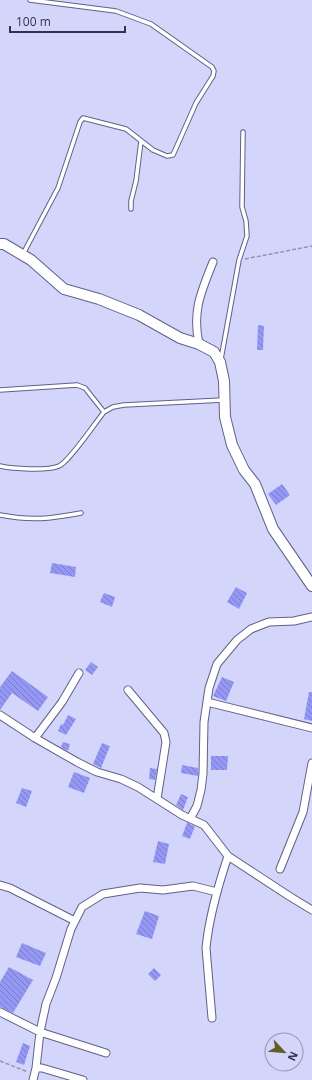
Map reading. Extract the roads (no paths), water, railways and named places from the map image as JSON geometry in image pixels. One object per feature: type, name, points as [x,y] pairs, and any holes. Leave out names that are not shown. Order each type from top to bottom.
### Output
[{"type":"street","points":[[0,244],[4,244],[31,260],[64,289],[99,299],[139,315],[180,338],[199,344],[214,352],[220,362],[224,381],[225,417],[232,445],[241,463],[255,484],[273,529],[312,586]]},
{"type":"street","points":[[199,344],[196,330],[199,299],[213,262]]},
{"type":"street","points":[[190,819],[197,806],[201,790],[203,774],[204,722],[209,688],[217,664],[237,640],[251,629],[269,622],[294,621],[312,618]]},
{"type":"street","points":[[35,738],[62,702],[79,673]]},
{"type":"street","points":[[128,690],[164,733],[166,742],[157,799]]},
{"type":"street","points":[[207,702],[312,728]]},
{"type":"street","points":[[0,715],[35,738],[97,772],[121,778],[182,815],[204,825],[228,856],[312,910]]},
{"type":"street","points":[[280,868],[303,812],[312,764]]},
{"type":"street","points":[[212,1018],[206,948],[216,892],[228,856]]},
{"type":"street","points":[[0,885],[10,888],[76,921]]},
{"type":"street","points":[[34,1074],[46,1004],[56,978],[63,952],[82,907],[103,894],[140,888],[163,890],[193,886],[216,892]]},
{"type":"street","points":[[0,1012],[40,1032],[106,1052]]},
{"type":"street","points":[[34,1074],[42,1068],[83,1080]]},
{"type":"lane","points":[[22,255],[58,188],[80,122],[83,118],[126,129],[153,150],[167,156],[173,155],[196,103],[213,76],[214,71],[212,67],[151,24],[116,11],[30,0]]},
{"type":"lane","points":[[220,362],[239,260],[247,236],[247,228],[242,207],[243,132]]},
{"type":"lane","points":[[131,209],[141,141]]},
{"type":"lane","points":[[0,390],[77,385],[85,388],[104,412]]},
{"type":"lane","points":[[0,466],[12,469],[58,466],[67,460],[104,412],[113,407],[124,405],[224,400]]},
{"type":"lane","points":[[0,515],[21,519],[42,520],[81,513]]}]
